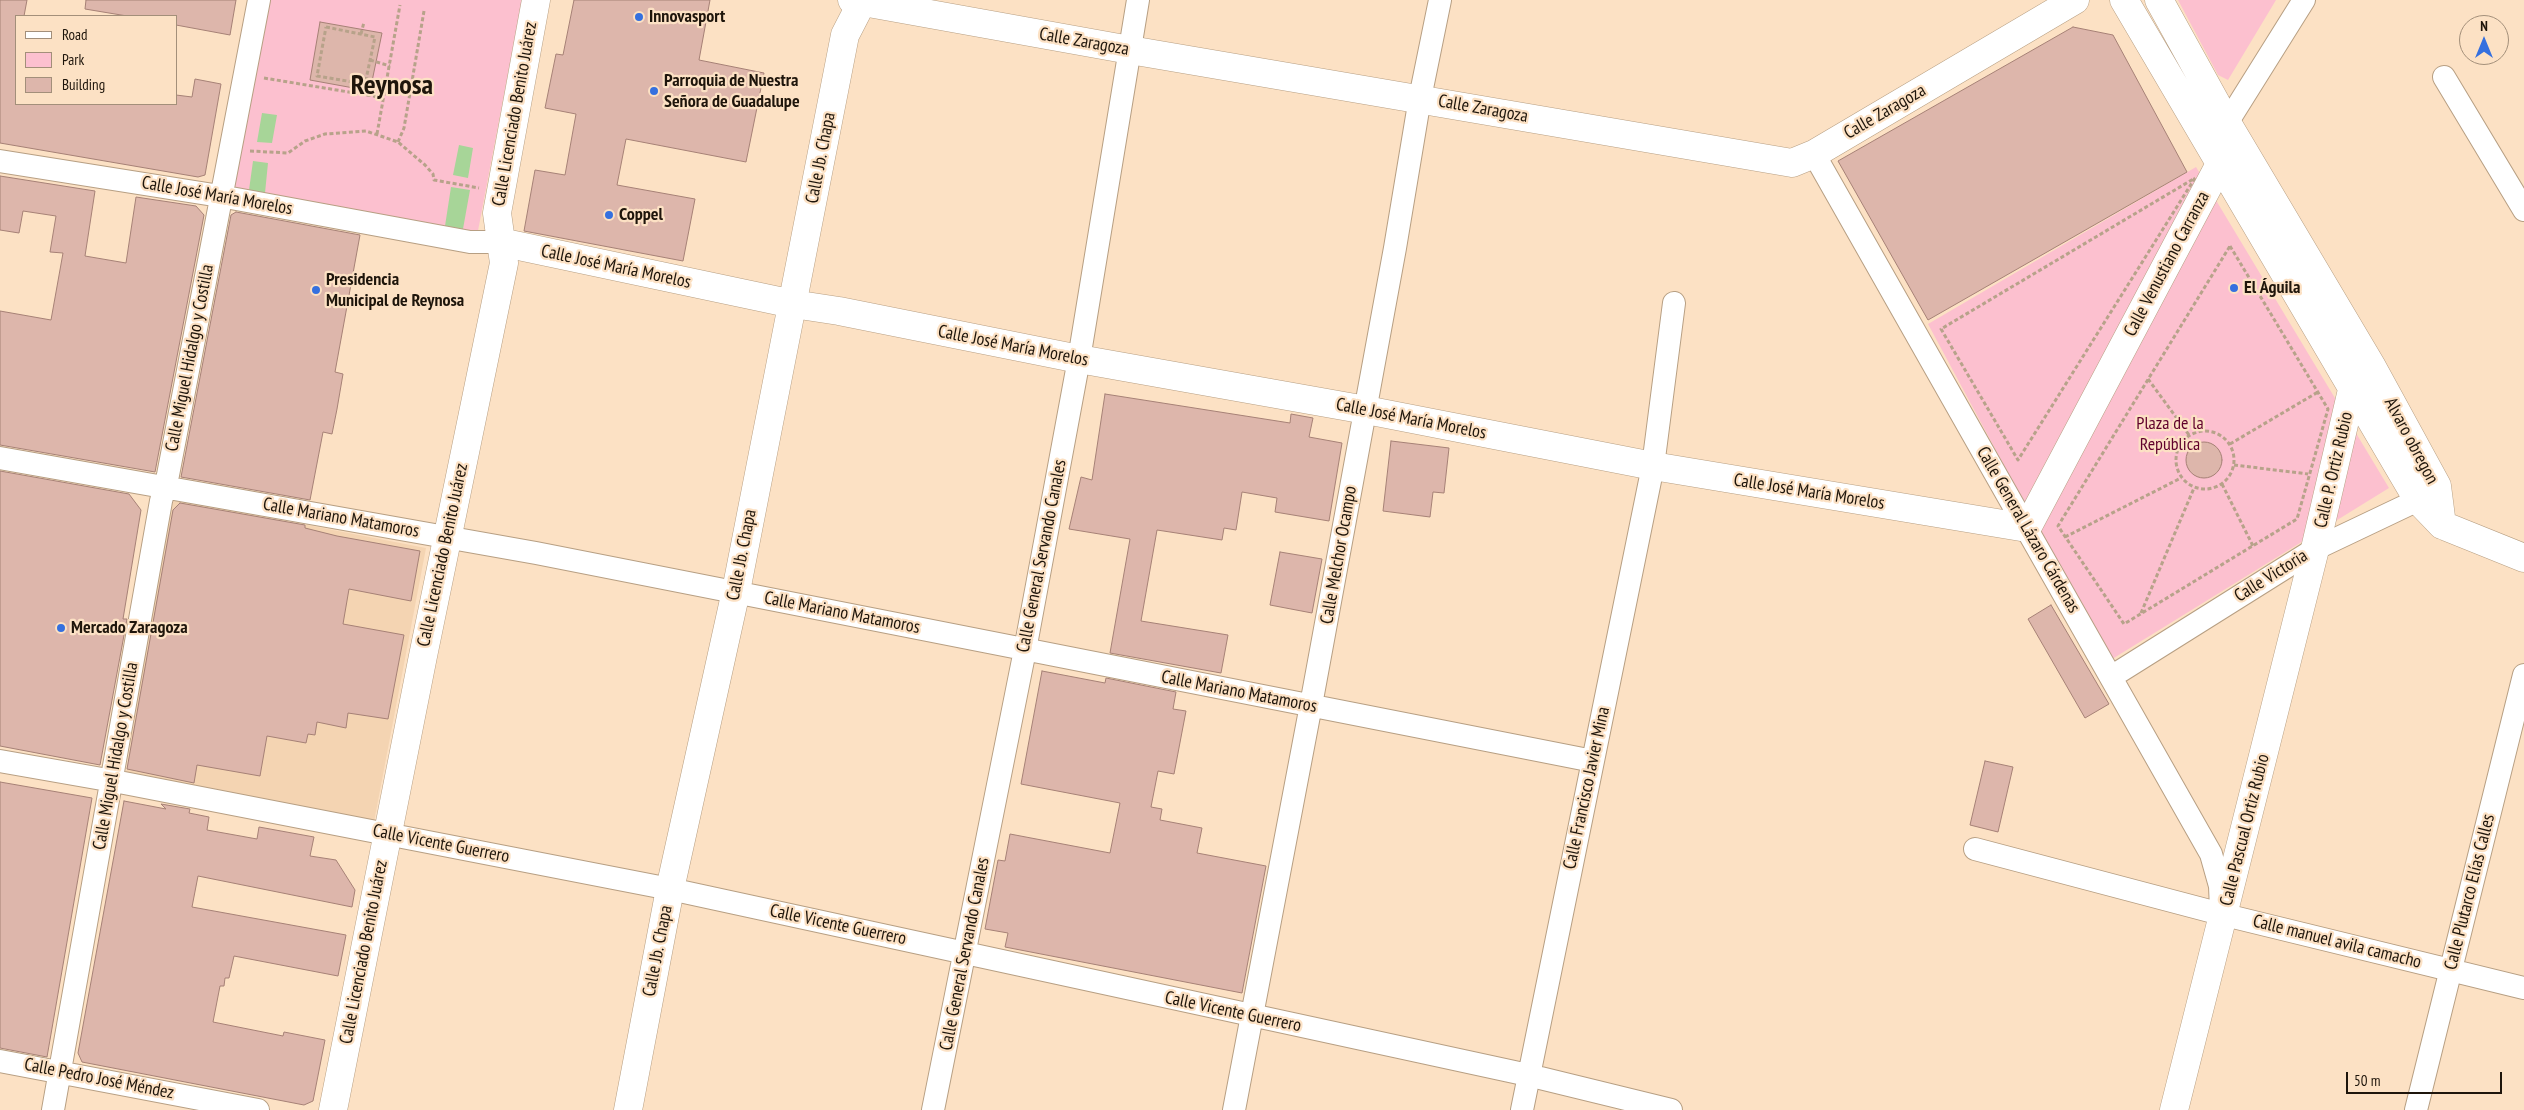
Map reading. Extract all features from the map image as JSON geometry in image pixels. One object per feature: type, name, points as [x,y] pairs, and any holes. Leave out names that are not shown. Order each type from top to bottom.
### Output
[{"type":"main road","name":"Calle Licenciado Benito Juárez","points":[[333,1110],[447,536],[504,263],[496,213],[536,0]]},
{"type":"main road","name":"Calle Zaragoza","points":[[860,1],[1130,50],[1792,163],[1814,154],[2075,0]]},
{"type":"main road","name":"Alvaro obregon","points":[[2124,0],[2352,390],[2428,493]]},
{"type":"main road","name":"Alvaro obregon","points":[[2159,0],[2227,123],[2372,367],[2442,525],[2524,558]]},
{"type":"main road","name":"Calle Jb. Chapa","points":[[628,1110],[670,889],[736,591],[845,35],[860,1]]},
{"type":"main road","name":"Calle Venustiano Carranza","points":[[2026,528],[2220,164],[2227,123]]},
{"type":"main road","name":"Calle José María Morelos","points":[[500,242],[793,304],[839,311],[1079,359],[1366,410],[1653,466],[2026,528]]},
{"type":"main road","name":"Calle P. Ortiz Rubio","points":[[2315,549],[2352,390]]},
{"type":"main road","name":"Calle Pascual Ortiz Rubio","points":[[2174,1110],[2315,549]]},
{"type":"street","name":"Calle Miguel Hidalgo y Costilla","points":[[53,1110],[161,501],[165,489],[259,0]]},
{"type":"street","name":"Calle General Servando Canales","points":[[933,1110],[1025,650],[1079,359],[1138,0]]},
{"type":"street","name":"Calle Melchor Ocampo","points":[[1234,1110],[1366,410],[1420,98],[1440,0]]},
{"type":"street","name":"Calle Venustiano Carranza","points":[[2227,123],[2304,0]]},
{"type":"street","points":[[2444,77],[2524,210]]},
{"type":"street","name":"Calle General Lázaro Cárdenas","points":[[1814,154],[2211,854],[2220,886],[2223,914]]},
{"type":"street","name":"Calle José María Morelos","points":[[0,161],[220,196],[470,242],[500,242]]},
{"type":"street","name":"Calle Francisco Javier Mina","points":[[1522,1110],[1653,466],[1674,303]]},
{"type":"street","name":"Calle Mariano Matamoros","points":[[0,458],[165,489],[447,536],[736,591],[1025,650],[1593,761]]},
{"type":"street","name":"Calle Victoria","points":[[2111,677],[2315,549],[2428,493]]},
{"type":"street","name":"Calle Plutarco Elías Calles","points":[[2416,1110],[2524,675]]},
{"type":"street","name":"Calle Vicente Guerrero","points":[[0,761],[670,889],[1528,1075],[1671,1110]]},
{"type":"street","name":"Calle manuel avila camacho","points":[[1975,849],[2223,914],[2524,988]]},
{"type":"street","name":"Calle Pedro José Méndez","points":[[0,1060],[258,1110]]},
{"type":"path","points":[[377,134],[385,98],[400,5]]},
{"type":"path","points":[[398,142],[404,128],[424,11]]},
{"type":"path","points":[[361,34],[364,22]]},
{"type":"path","points":[[326,27],[361,34],[375,37],[365,84],[317,76],[326,27]]},
{"type":"path","points":[[370,60],[390,66]]},
{"type":"path","points":[[261,77],[385,98]]},
{"type":"path","points":[[247,151],[288,153],[325,134],[344,131],[366,131],[398,142],[426,165],[433,174],[434,180],[480,188]]},
{"type":"path","points":[[2195,178],[2065,386],[2018,460],[1941,329],[2195,178]]},
{"type":"path","points":[[2230,246],[2328,409],[2297,519],[2124,624],[2058,526],[2148,379],[2230,246]]},
{"type":"path","points":[[2148,379],[2190,435]]},
{"type":"path","points":[[2230,444],[2318,392]]},
{"type":"path","points":[[2198,431],[2216,433],[2230,444],[2233,451],[2234,465],[2232,472],[2222,484],[2214,489],[2194,488],[2181,478],[2176,469],[2177,450],[2190,435],[2198,431]]},
{"type":"path","points":[[2234,465],[2310,475]]},
{"type":"path","points":[[2066,537],[2181,478]]},
{"type":"path","points":[[2222,484],[2253,546]]},
{"type":"path","points":[[2141,614],[2194,488]]},
{"type":"shaded area","points":[[262,113],[277,115],[272,143],[257,142]]},
{"type":"shaded area","points":[[459,145],[473,148],[468,178],[453,175]]},
{"type":"shaded area","points":[[253,161],[268,163],[265,193],[249,190]]},
{"type":"shaded area","points":[[451,187],[470,190],[463,229],[445,226]]},
{"type":"shaded area","points":[[178,500],[426,548],[374,822],[126,772],[167,514],[172,501]]},
{"type":"green space","points":[[269,0],[522,0],[477,236],[233,191]]},
{"type":"green space","points":[[2178,0],[2276,0],[2228,80],[2218,75]]},
{"type":"green space","name":"Plaza de la República","points":[[2196,167],[2389,488],[2109,661],[1928,324]]},
{"type":"building","points":[[0,0],[27,0],[24,15],[15,15],[15,105],[178,105],[178,95],[192,97],[195,79],[221,84],[205,175],[198,177],[0,143]]},
{"type":"building","points":[[86,0],[236,0],[230,35],[178,25],[178,15],[121,15],[85,9]]},
{"type":"building","points":[[574,0],[710,0],[699,60],[764,73],[746,162],[626,139],[617,185],[695,199],[683,261],[524,231],[535,170],[565,175],[576,114],[545,108],[556,54],[563,55]]},
{"type":"building","points":[[320,22],[382,33],[370,91],[310,80]]},
{"type":"building","points":[[2073,27],[2113,35],[2187,172],[1928,320],[1838,161]]},
{"type":"building","points":[[0,176],[95,191],[85,256],[126,263],[136,197],[196,206],[204,215],[155,472],[0,445],[0,311],[51,320],[63,253],[50,252],[56,216],[23,211],[19,233],[0,230]]},
{"type":"building","points":[[236,212],[360,235],[335,372],[343,374],[337,409],[332,434],[323,432],[310,500],[181,477],[231,215]]},
{"type":"building","points":[[1105,394],[1290,423],[1291,414],[1313,418],[1309,437],[1342,443],[1329,521],[1275,512],[1277,498],[1242,492],[1236,530],[1224,528],[1222,540],[1157,530],[1141,621],[1228,635],[1221,673],[1110,653],[1130,539],[1069,529],[1081,477],[1092,480]]},
{"type":"building","points":[[1391,441],[1449,448],[1444,493],[1433,492],[1430,517],[1383,511]]},
{"type":"building","points":[[2204,442],[2217,447],[2222,460],[2217,473],[2204,478],[2191,473],[2186,460],[2191,447]]},
{"type":"building","name":"Mercado Zaragoza","points":[[0,471],[129,494],[141,510],[123,619],[127,619],[100,765],[0,746]]},
{"type":"building","points":[[180,503],[305,525],[305,528],[337,536],[420,551],[411,601],[349,589],[343,624],[404,635],[388,719],[348,713],[346,728],[317,722],[315,735],[308,734],[306,743],[267,736],[260,776],[197,765],[194,783],[127,769],[173,510]]},
{"type":"building","points":[[1280,552],[1322,559],[1312,613],[1270,605]]},
{"type":"building","points":[[2051,605],[2109,704],[2085,718],[2028,619]]},
{"type":"building","points":[[1042,671],[1105,683],[1106,678],[1176,692],[1173,709],[1186,711],[1174,774],[1158,771],[1151,807],[1162,809],[1160,820],[1202,828],[1197,853],[1266,866],[1242,993],[1005,947],[1008,933],[985,929],[998,860],[1005,861],[1010,834],[1110,853],[1120,803],[1021,784]]},
{"type":"building","points":[[1985,761],[2013,767],[1998,832],[1970,825]]},
{"type":"building","points":[[0,782],[92,798],[47,1057],[0,1048]]},
{"type":"building","points":[[124,801],[166,809],[161,804],[190,809],[189,813],[209,817],[207,830],[257,839],[259,827],[314,837],[310,856],[336,860],[355,890],[352,907],[198,876],[192,907],[346,935],[338,976],[234,956],[229,978],[225,978],[224,986],[220,986],[213,1022],[283,1036],[284,1032],[325,1040],[313,1101],[304,1105],[82,1062],[78,1053]]},
{"type":"place","name":"Innovasport","points":[[639,17]]},
{"type":"place","name":"Parroquia de Nuestra Señora de Guadalupe","points":[[654,91]]},
{"type":"place","name":"Coppel","points":[[609,215]]},
{"type":"place","name":"El Águila","points":[[2234,288]]},
{"type":"place","name":"Presidencia Municipal de Reynosa","points":[[316,290]]},
{"type":"place","name":"Mercado Zaragoza","points":[[61,628]]},
{"type":"district","name":"Reynosa","points":[[392,86]]}]
